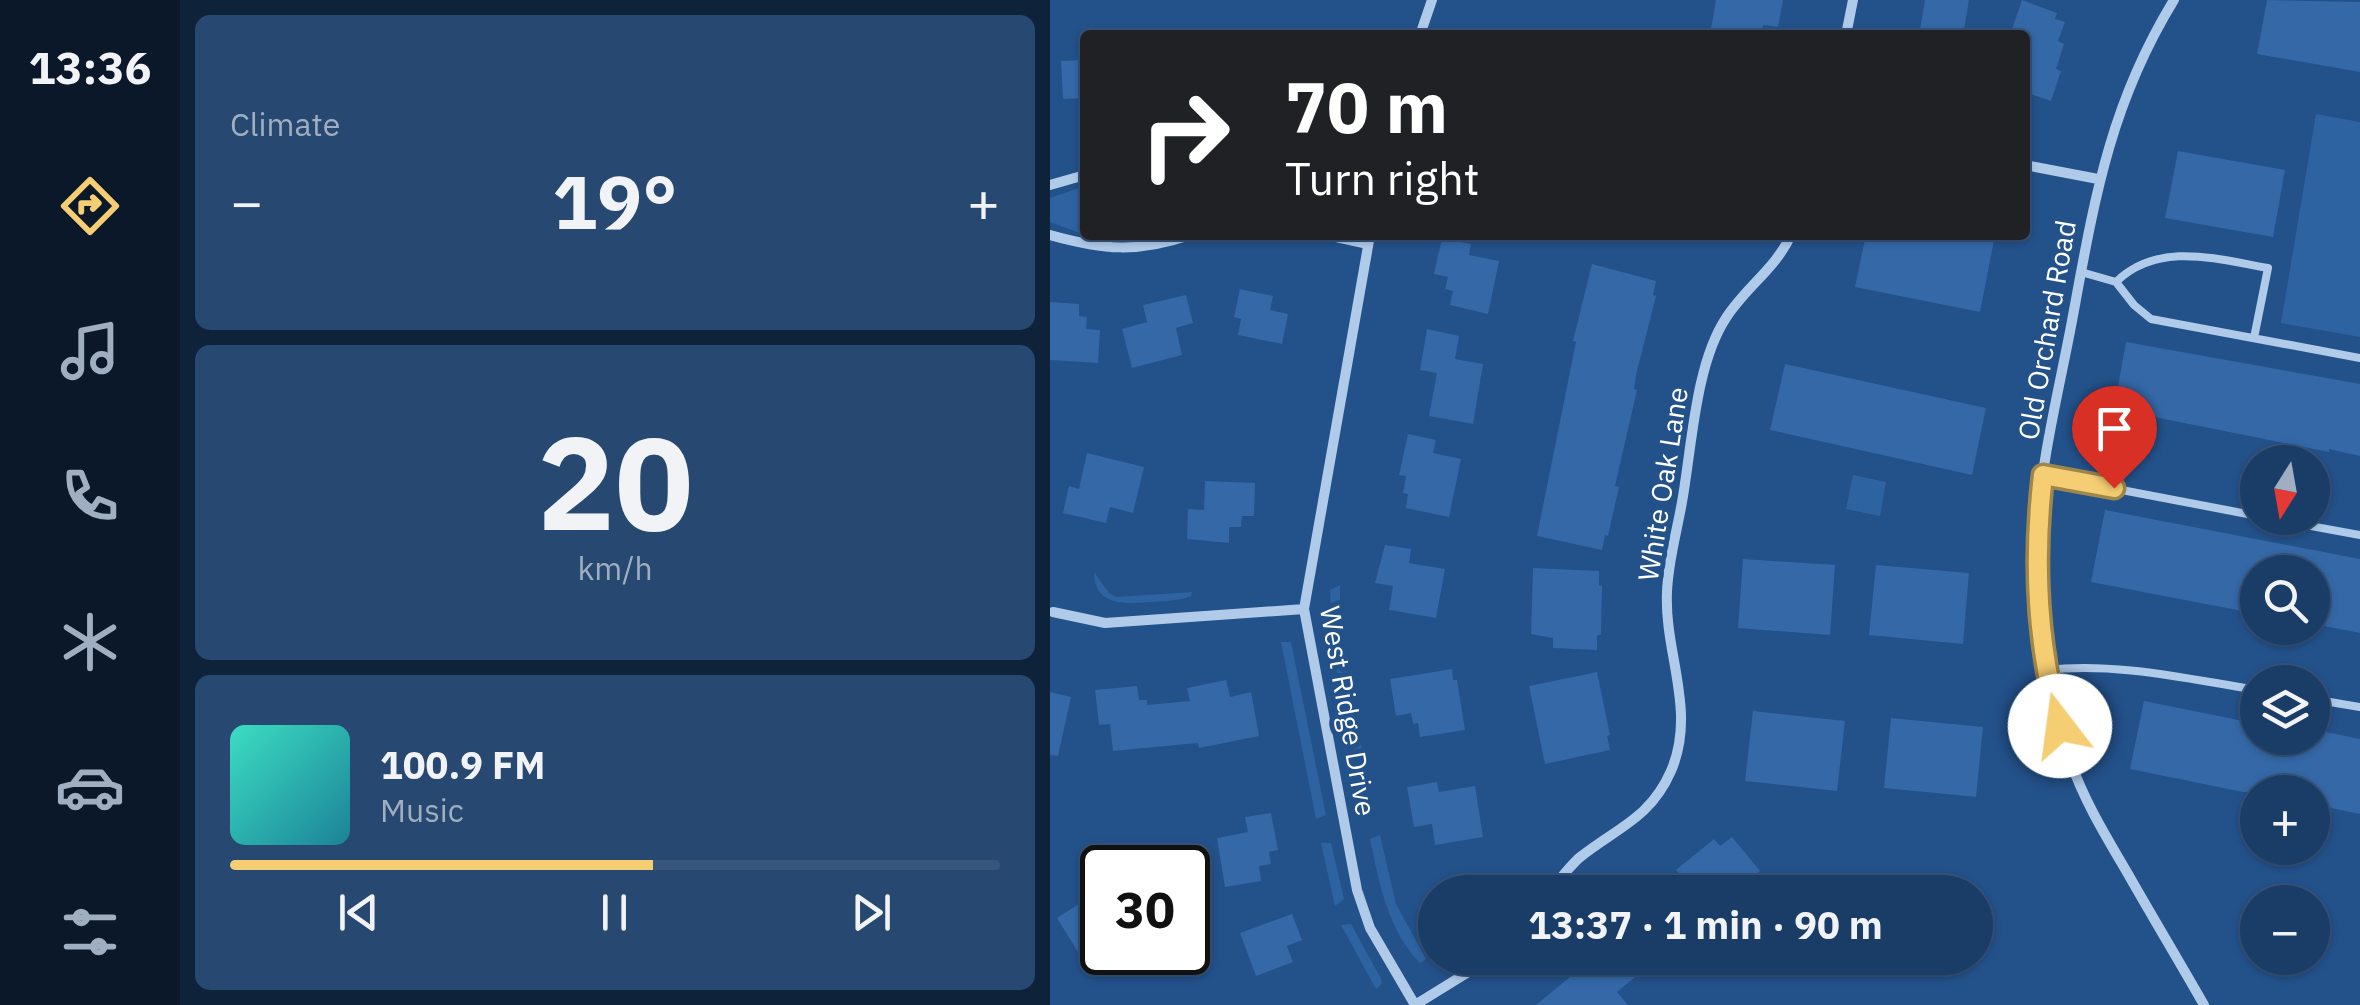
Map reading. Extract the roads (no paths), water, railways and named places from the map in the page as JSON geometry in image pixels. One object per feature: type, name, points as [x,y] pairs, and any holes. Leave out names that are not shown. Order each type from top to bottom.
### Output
[{"type":"street","points":[[1422,30],[1432,0]]},
{"type":"street","points":[[1847,30],[1853,0]]},
{"type":"street","name":"Old Orchard Road","points":[[2174,0],[2151,38],[2119,111],[2098,178],[2043,475],[2036,577],[2046,670],[2071,763],[2097,821],[2204,1005]]},
{"type":"street","points":[[2030,165],[2098,178]]},
{"type":"street","points":[[1050,185],[1080,176]]},
{"type":"street","points":[[1050,235],[1094,247],[1140,250],[1173,240]]},
{"type":"street","name":"West Ridge Drive","points":[[1369,240],[1304,609],[1358,890],[1370,928],[1415,1005]]},
{"type":"street","name":"White Oak Lane","points":[[1564,875],[1579,859],[1650,806],[1670,772],[1681,740],[1682,706],[1668,628],[1667,590],[1705,369],[1726,317],[1784,252],[1789,240]]},
{"type":"street","points":[[1053,612],[1104,623],[1304,609]]},
{"type":"street","points":[[1415,1005],[1464,975]]},
{"type":"lane","points":[[2116,282],[2131,268],[2189,254],[2268,268],[2254,338]]},
{"type":"lane","points":[[2080,272],[2116,282],[2151,319],[2360,358]]},
{"type":"lane","points":[[2043,475],[2240,513]]},
{"type":"lane","points":[[2330,530],[2360,535]]},
{"type":"lane","points":[[2046,670],[2115,668],[2240,687]]},
{"type":"lane","points":[[2330,702],[2360,707]]}]
